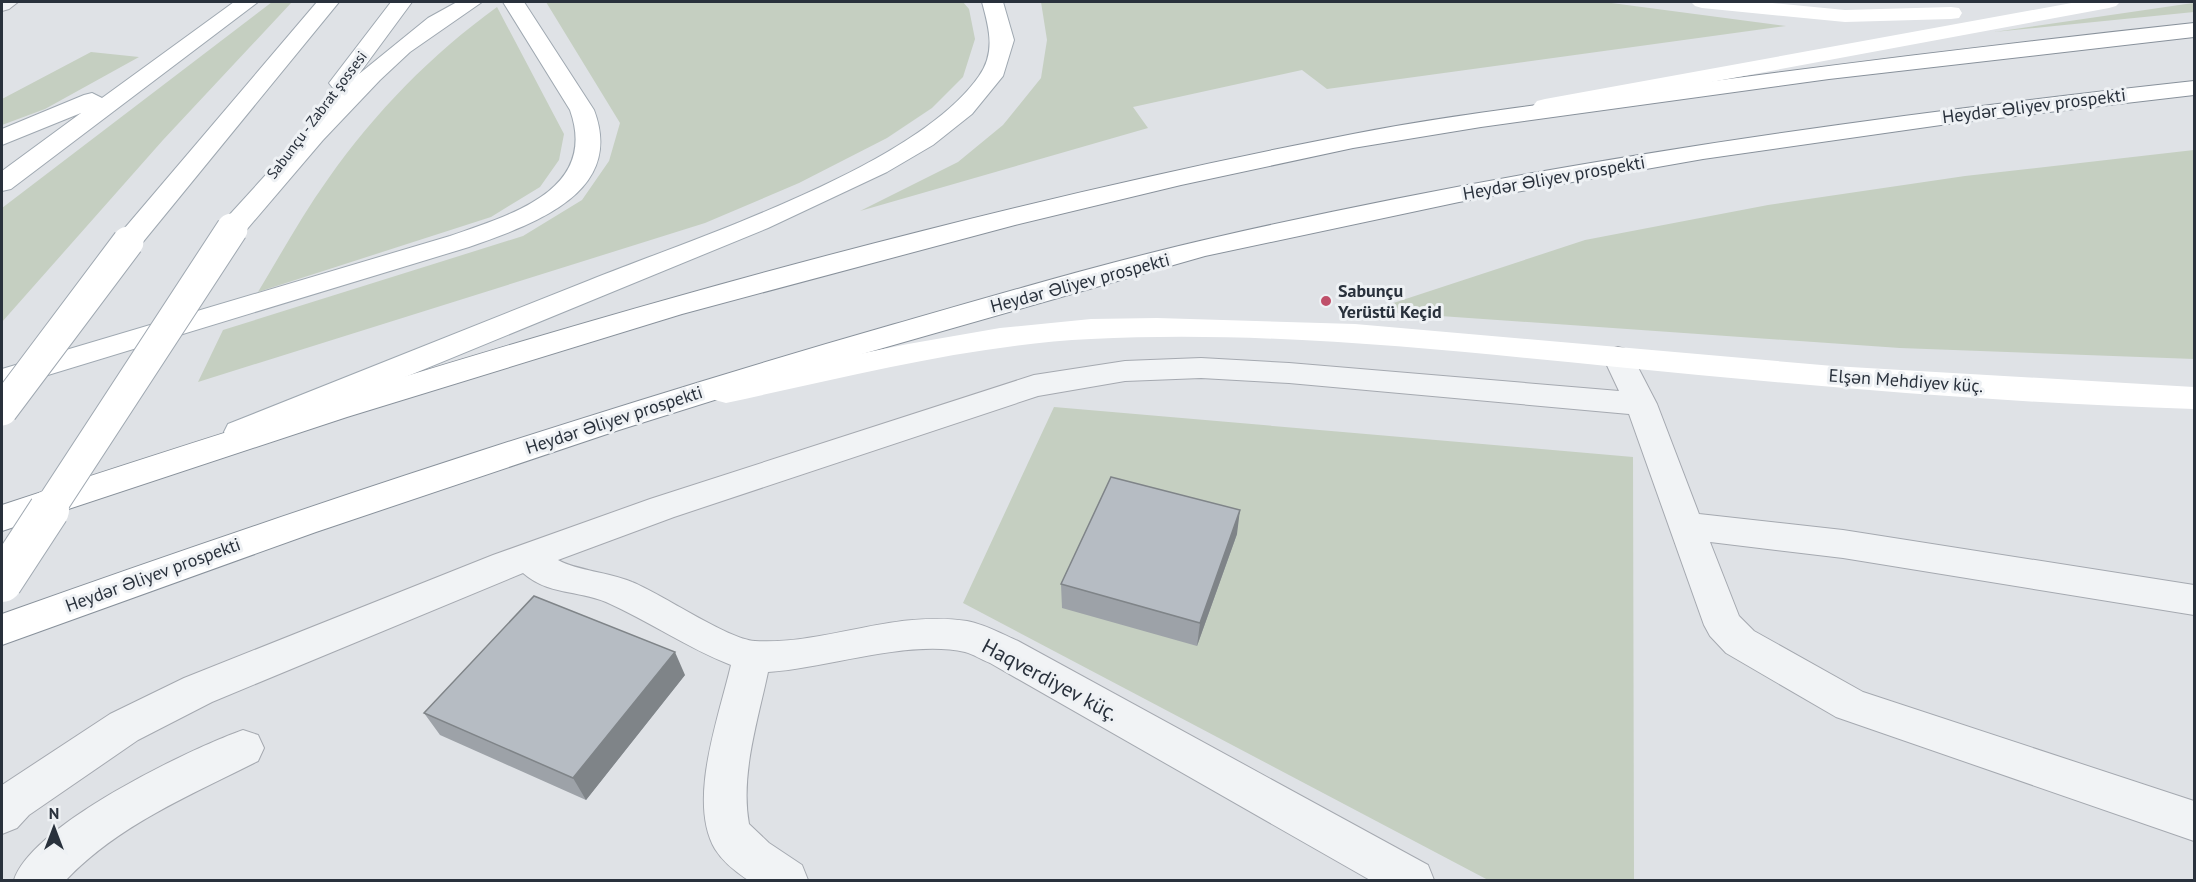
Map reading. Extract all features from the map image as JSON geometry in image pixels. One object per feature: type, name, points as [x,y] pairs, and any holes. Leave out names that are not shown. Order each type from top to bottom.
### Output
[{"type":"main road","points":[[2,183],[247,2]]},
{"type":"main road","points":[[2,410],[128,242],[328,2]]},
{"type":"main road","name":"Sabunçu - Zabrat şossesi","points":[[232,229],[401,2]]},
{"type":"main road","points":[[2,582],[232,229],[367,78],[435,23],[471,2]]},
{"type":"main road","points":[[2,379],[442,246],[515,220],[558,196],[577,177],[591,153],[589,128],[582,110],[514,2]]},
{"type":"main road","points":[[164,463],[758,222],[830,189],[914,146],[963,112],[990,80],[1002,54],[1003,28],[993,2]]},
{"type":"main road","points":[[1702,2],[1811,13],[1894,16],[2093,2]]},
{"type":"main road","points":[[2,518],[164,463],[635,316],[876,251],[1173,179],[1413,130],[2109,2]]},
{"type":"main road","points":[[1413,130],[1792,75],[1976,52],[2194,30]]},
{"type":"main road","points":[[2,138],[146,77]]},
{"type":"main road","name":"Heydər Əliyev prospekti","points":[[2,630],[242,542],[650,407],[906,330],[1212,246],[1385,209],[1610,167],[1858,128],[2044,104],[2194,88]]},
{"type":"main road","name":"Elşən Mehdiyev küç.","points":[[650,407],[1013,337],[1087,329],[1159,327],[1305,329],[1418,337],[1841,377],[2194,398]]},
{"type":"street","points":[[2,5],[8,2]]},
{"type":"street","points":[[1618,357],[1641,404],[1723,626],[1740,642],[1850,705],[2194,821]]},
{"type":"street","points":[[2,814],[14,801],[124,727],[198,690],[529,556],[662,508],[994,397],[1034,386],[1125,372],[1202,368],[1289,373],[1641,404]]},
{"type":"street","points":[[1687,526],[1843,544],[2194,600]]},
{"type":"street","name":"Haqverdiyev küç.","points":[[529,556],[544,570],[559,578],[591,583],[619,592],[717,644],[752,657],[799,654],[920,633],[969,637],[1004,652],[1412,880]]},
{"type":"street","points":[[752,657],[723,796],[728,831],[758,863],[786,880]]},
{"type":"street","points":[[36,880],[70,845],[128,806],[243,748]]},
{"type":"green space","points":[[272,2],[292,2],[163,140],[2,322],[2,208]]},
{"type":"green space","points":[[546,2],[963,2],[969,9],[975,39],[963,77],[932,108],[887,138],[799,183],[705,223],[198,382],[223,330],[523,236],[582,200],[609,161],[620,123]]},
{"type":"green space","points":[[1041,2],[1604,2],[1786,26],[1327,89],[1302,70],[1133,107],[1148,128],[860,211],[958,162],[1003,125],[1041,78],[1047,40]]},
{"type":"green space","points":[[2194,3],[2194,12],[1994,32],[2186,4]]},
{"type":"green space","points":[[497,7],[564,134],[559,160],[540,187],[491,217],[258,292],[318,193],[365,130],[427,64]]},
{"type":"green space","points":[[91,52],[139,57],[45,109],[2,125],[2,99]]},
{"type":"green space","points":[[2194,150],[2194,359],[1900,348],[1369,311],[1585,240],[1768,205],[1965,176]]},
{"type":"green space","points":[[1054,407],[1633,457],[1634,880],[1488,880],[963,603]]},
{"type":"building","points":[[1111,477],[1240,510],[1200,623],[1061,584]]},
{"type":"building","points":[[534,596],[675,652],[573,778],[424,713]]},
{"type":"place","name":"Sabunçu Yerüstü Keçid","points":[[1326,301]]}]
